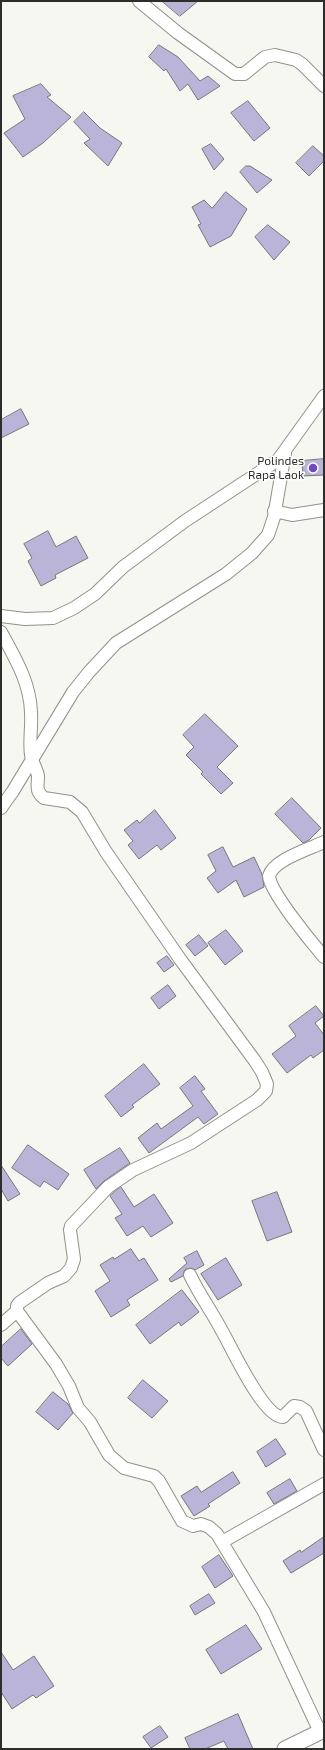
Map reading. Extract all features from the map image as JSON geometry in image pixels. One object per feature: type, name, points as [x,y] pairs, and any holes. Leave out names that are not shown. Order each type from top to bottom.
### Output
[{"type":"street","points":[[139,1],[178,33],[235,74],[244,74],[265,57],[275,55],[296,60],[324,86]]},
{"type":"street","points":[[1,616],[26,619],[53,618],[74,608],[95,594],[123,567],[179,526],[278,460],[285,453],[302,424],[324,396]]},
{"type":"street","points":[[1,808],[73,692],[116,643],[226,574],[252,554],[268,535],[272,525],[285,453]]},
{"type":"street","points":[[274,511],[292,515],[324,510]]},
{"type":"street","points":[[1,632],[19,665],[28,687],[31,712],[32,760],[38,776],[36,787],[40,796],[47,799],[64,800],[70,802],[82,812],[106,852],[180,959],[255,1061],[262,1072],[266,1084],[266,1091],[263,1095],[247,1108],[191,1143],[133,1170],[108,1187],[71,1226],[70,1230],[74,1259],[71,1268],[64,1276],[48,1283],[19,1303],[17,1306],[17,1311],[56,1364],[69,1386],[78,1408],[90,1422],[109,1455],[124,1468],[154,1476],[159,1481],[182,1521],[193,1526],[200,1524],[209,1528],[217,1534],[222,1542],[264,1612],[322,1731],[285,1749]]},
{"type":"street","points":[[324,842],[283,860],[270,872],[269,876],[281,900],[306,936],[324,957]]},
{"type":"street","points":[[190,1275],[223,1332],[242,1370],[265,1404],[274,1414],[279,1417],[283,1417],[294,1406],[300,1407],[306,1411],[324,1450]]},
{"type":"street","points":[[1,1325],[17,1311]]},
{"type":"street","points":[[222,1542],[324,1484]]},
{"type":"building","points":[[162,1],[198,1],[180,16]]},
{"type":"building","points":[[159,45],[178,57],[200,81],[208,76],[220,86],[198,100],[188,84],[180,91],[166,69],[164,71],[149,57]]},
{"type":"building","points":[[41,84],[51,95],[47,97],[71,117],[43,143],[23,157],[4,133],[25,119],[13,96]]},
{"type":"building","points":[[248,101],[270,128],[254,141],[231,113]]},
{"type":"building","points":[[84,112],[100,128],[122,143],[108,166],[84,143],[90,139],[74,122]]},
{"type":"building","points":[[211,144],[224,159],[214,170],[202,149]]},
{"type":"building","points":[[313,146],[324,156],[324,161],[309,176],[296,163]]},
{"type":"building","points":[[246,166],[250,166],[272,180],[257,193],[240,172]]},
{"type":"building","points":[[226,192],[247,209],[231,236],[210,247],[198,225],[201,224],[192,207],[204,200],[212,208]]},
{"type":"building","points":[[268,225],[290,242],[274,260],[255,237]]},
{"type":"building","points":[[21,409],[29,424],[1,438],[1,420]]},
{"type":"building","name":"Polindes Rapa Laok","points":[[324,459],[324,475],[303,476],[302,461]]},
{"type":"building","points":[[48,531],[56,547],[76,536],[88,558],[55,575],[56,578],[41,586],[28,561],[32,558],[24,544]]},
{"type":"building","points":[[205,714],[238,746],[217,767],[233,783],[221,794],[201,774],[203,772],[186,755],[194,747],[183,735]]},
{"type":"building","points":[[292,798],[321,828],[309,840],[303,843],[275,814]]},
{"type":"building","points":[[155,810],[176,838],[161,850],[157,845],[139,859],[128,845],[133,841],[124,830],[137,820],[139,823]]},
{"type":"building","points":[[223,847],[233,867],[254,857],[262,874],[264,887],[244,897],[236,880],[218,893],[207,878],[216,871],[208,855]]},
{"type":"building","points":[[226,930],[243,951],[225,965],[208,943]]},
{"type":"building","points":[[199,935],[208,946],[195,956],[186,945]]},
{"type":"building","points":[[167,956],[174,965],[164,972],[157,963]]},
{"type":"building","points":[[168,985],[176,996],[159,1009],[151,998]]},
{"type":"building","points":[[316,1006],[324,1016],[315,1023],[324,1035],[324,1050],[313,1058],[311,1055],[287,1073],[272,1054],[296,1036],[289,1026]]},
{"type":"building","points":[[144,1064],[160,1084],[132,1105],[134,1107],[121,1117],[105,1096]]},
{"type":"building","points":[[195,1076],[205,1089],[201,1091],[218,1114],[204,1124],[198,1117],[149,1153],[138,1138],[157,1123],[161,1129],[193,1106],[180,1088]]},
{"type":"building","points":[[28,1145],[69,1174],[58,1190],[44,1181],[40,1187],[12,1168]]},
{"type":"building","points":[[120,1148],[130,1163],[104,1181],[96,1189],[84,1170]]},
{"type":"building","points":[[1,1165],[20,1194],[8,1201],[1,1189]]},
{"type":"building","points":[[121,1187],[134,1207],[154,1194],[173,1223],[151,1237],[143,1226],[127,1236],[115,1218],[122,1214],[110,1196]]},
{"type":"building","points":[[277,1192],[292,1232],[267,1241],[252,1201]]},
{"type":"building","points":[[131,1249],[139,1261],[144,1258],[158,1280],[127,1300],[130,1305],[111,1317],[95,1291],[110,1281],[100,1265]]},
{"type":"building","points":[[197,1251],[204,1265],[195,1270],[191,1268],[186,1269],[183,1276],[171,1282],[169,1279],[187,1263],[184,1258]]},
{"type":"building","points":[[226,1258],[242,1285],[218,1300],[201,1274]]},
{"type":"building","points":[[182,1290],[199,1312],[181,1326],[179,1322],[150,1344],[136,1325]]},
{"type":"building","points":[[21,1329],[32,1344],[8,1366],[1,1358],[1,1347]]},
{"type":"building","points":[[143,1380],[168,1401],[152,1418],[128,1398]]},
{"type":"building","points":[[53,1392],[68,1404],[73,1413],[58,1430],[36,1412]]},
{"type":"building","points":[[276,1439],[286,1454],[266,1467],[257,1452]]},
{"type":"building","points":[[233,1472],[240,1483],[208,1504],[210,1506],[194,1516],[181,1496],[197,1486],[201,1492]]},
{"type":"building","points":[[290,1479],[297,1491],[274,1504],[267,1493]]},
{"type":"building","points":[[324,1537],[324,1553],[291,1573],[283,1561],[300,1550],[301,1552]]},
{"type":"building","points":[[219,1555],[233,1576],[215,1588],[202,1567]]},
{"type":"building","points":[[209,1594],[215,1603],[195,1615],[190,1606]]},
{"type":"building","points":[[246,1625],[262,1649],[221,1674],[206,1650]]},
{"type":"building","points":[[1,1652],[13,1670],[34,1656],[54,1686],[36,1698],[33,1695],[12,1709],[1,1692]]},
{"type":"building","points":[[238,1714],[253,1749],[228,1749],[224,1741],[205,1749],[190,1749],[185,1738]]},
{"type":"building","points":[[160,1726],[168,1737],[151,1748],[143,1737]]},
{"type":"place","name":"Polindes Rapa Laok","points":[[313,468]]}]
